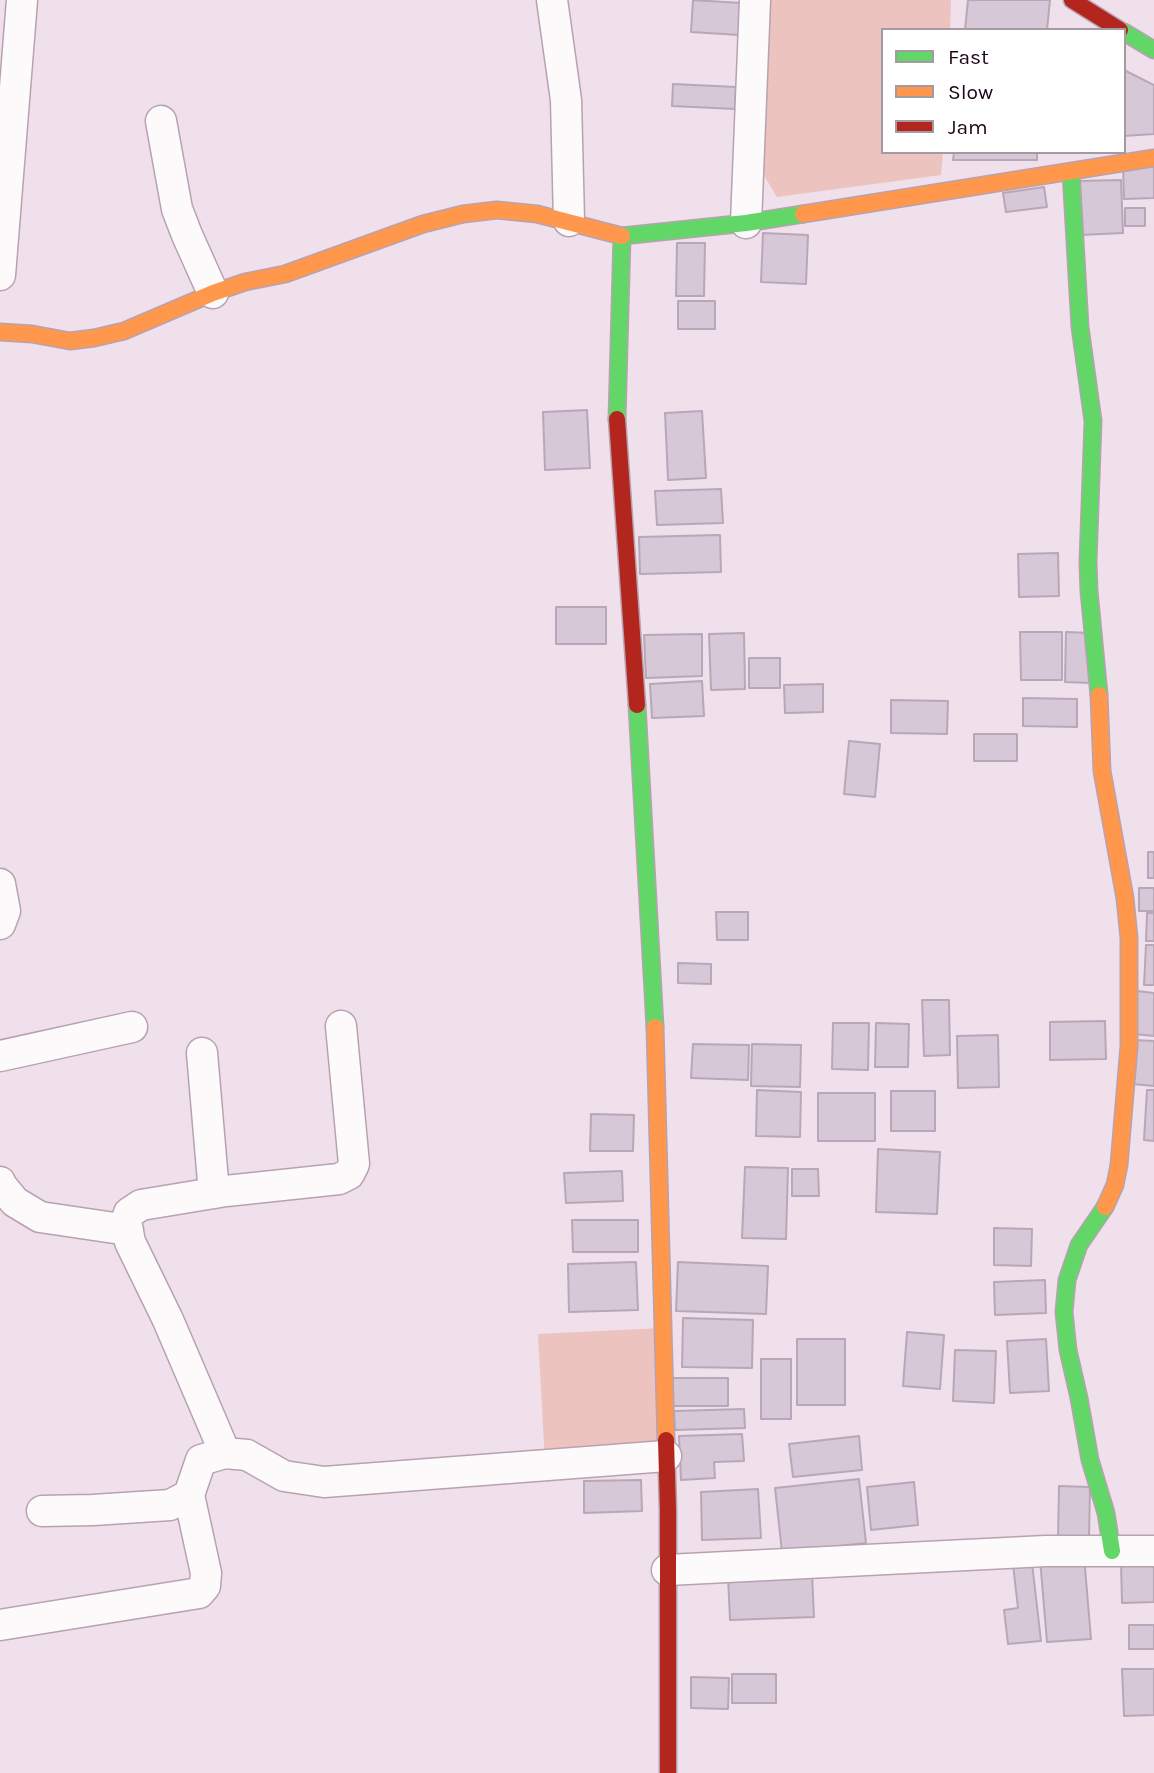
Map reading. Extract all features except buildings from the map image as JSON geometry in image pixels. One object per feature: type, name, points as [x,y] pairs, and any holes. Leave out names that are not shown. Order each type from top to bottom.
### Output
[{"type":"street","points":[[0,275],[22,0]]},
{"type":"street","points":[[552,0],[566,100],[569,221]]},
{"type":"street","points":[[746,223],[755,0]]},
{"type":"street","points":[[1072,0],[1117,28]]},
{"type":"street","points":[[1126,33],[1154,50]]},
{"type":"street","points":[[161,121],[177,209],[213,293]]},
{"type":"street","points":[[0,332],[70,341],[124,331],[244,282],[285,274],[423,224],[463,214],[497,210],[537,214],[622,236],[746,223],[1154,158]]},
{"type":"street","points":[[1071,172],[1080,327],[1093,421],[1089,591],[1098,682],[1102,771],[1125,898],[1129,938],[1129,1046],[1115,1185],[1108,1203],[1079,1245],[1067,1280],[1064,1312],[1068,1350],[1090,1460],[1106,1513],[1112,1551]]},
{"type":"street","points":[[622,236],[617,422],[642,781],[656,1037],[666,1456],[668,1773]]},
{"type":"street","points":[[0,884],[5,911],[0,924]]},
{"type":"street","points":[[225,1453],[168,1321],[130,1242],[126,1221],[130,1213],[141,1205],[339,1179],[348,1174],[354,1164],[341,1026]]},
{"type":"street","points":[[0,1056],[132,1027]]},
{"type":"street","points":[[202,1053],[214,1194]]},
{"type":"street","points":[[0,1182],[15,1202],[40,1217],[128,1230]]},
{"type":"street","points":[[0,1625],[199,1593],[205,1586],[206,1573],[189,1495],[201,1460],[225,1453],[247,1455],[284,1476],[324,1482],[666,1456]]},
{"type":"street","points":[[42,1511],[170,1505],[189,1495]]},
{"type":"street","points":[[667,1570],[1046,1551],[1154,1551]]},
{"type":"shaded area","points":[[769,0],[951,0],[950,28],[881,28],[881,154],[943,154],[941,175],[777,197],[760,169]]},
{"type":"shaded area","points":[[663,1328],[666,1456],[545,1461],[538,1334]]},
{"type":"traffic: fast","points":[[1126,33],[1154,50]]},
{"type":"traffic: fast","points":[[1071,172],[1080,327],[1093,421],[1088,562],[1099,695]]},
{"type":"traffic: fast","points":[[617,419],[622,236],[803,214]]},
{"type":"traffic: fast","points":[[637,705],[655,1027]]},
{"type":"traffic: fast","points":[[1105,1207],[1079,1245],[1067,1280],[1064,1312],[1068,1350],[1090,1460],[1106,1513],[1112,1551]]},
{"type":"traffic: slow","points":[[803,214],[1154,158]]},
{"type":"traffic: slow","points":[[0,332],[70,341],[124,331],[213,293],[245,282],[285,274],[423,224],[463,214],[497,210],[537,214],[622,236]]},
{"type":"traffic: slow","points":[[1099,695],[1102,771],[1125,898],[1129,938],[1129,1046],[1119,1165],[1115,1185],[1105,1207]]},
{"type":"traffic: slow","points":[[655,1027],[666,1440]]},
{"type":"traffic: jam","points":[[1072,0],[1117,28]]},
{"type":"traffic: jam","points":[[617,419],[637,705]]},
{"type":"traffic: jam","points":[[666,1440],[668,1773]]}]
